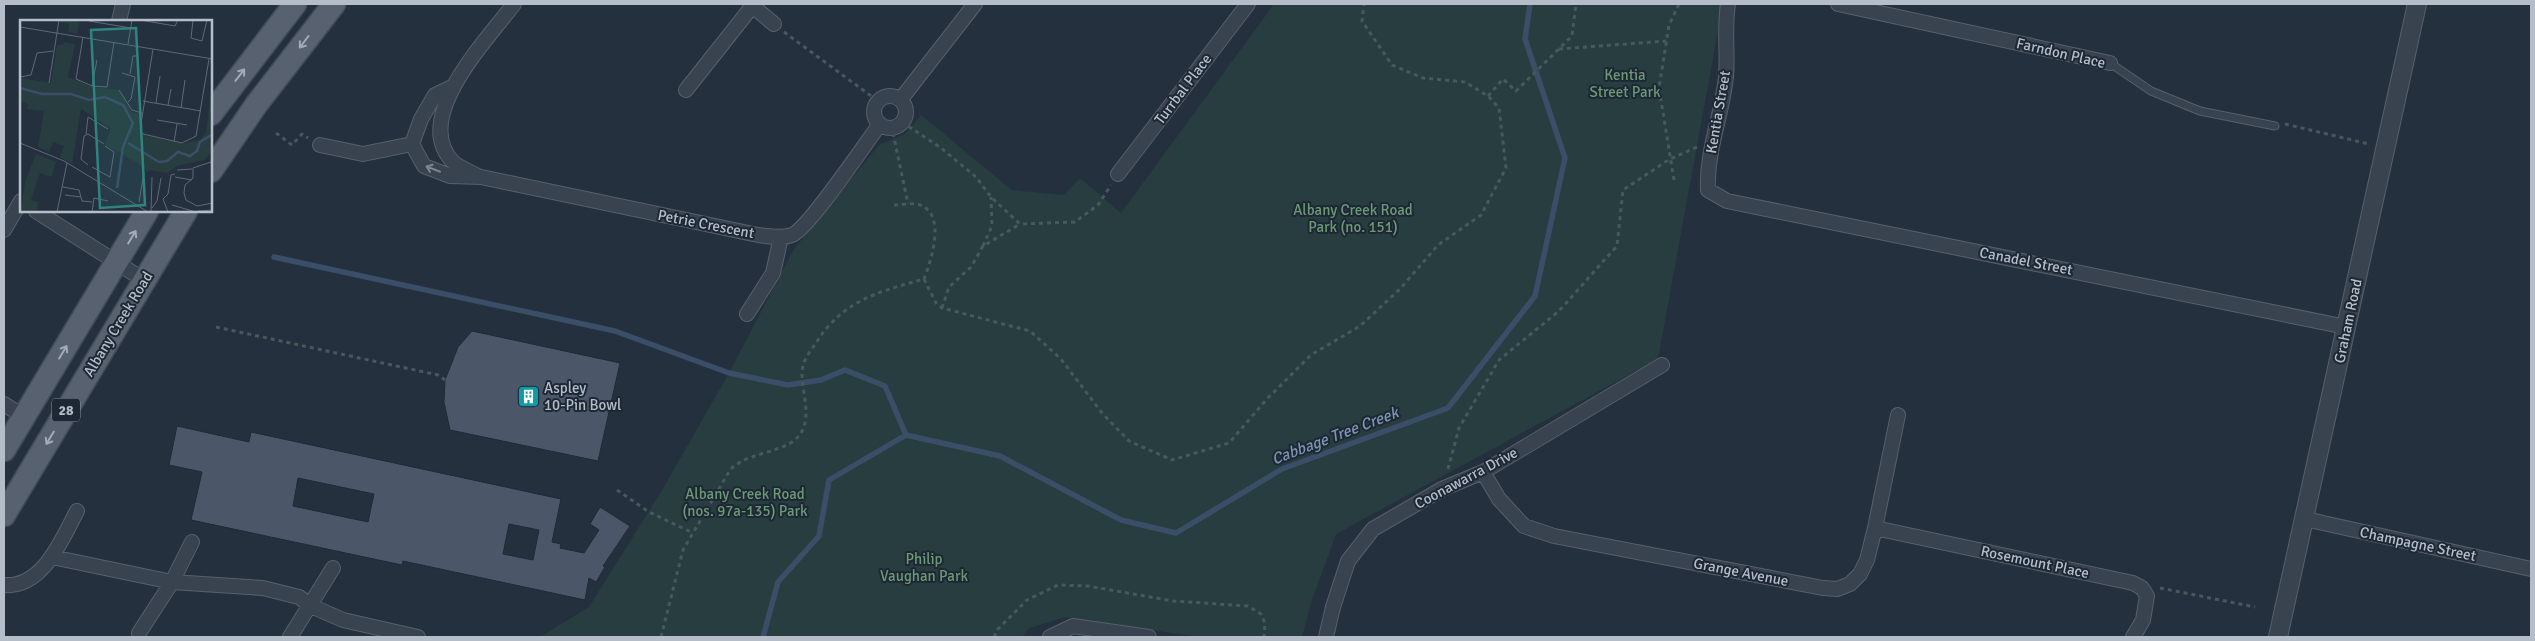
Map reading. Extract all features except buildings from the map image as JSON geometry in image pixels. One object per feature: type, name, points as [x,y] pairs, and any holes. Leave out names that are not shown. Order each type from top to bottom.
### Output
[{"type":"main road","points":[[212,113],[295,4]]},
{"type":"main road","points":[[212,170],[256,105],[334,4]]},
{"type":"main road","name":"28","points":[[4,450],[146,212]]},
{"type":"main road","name":"Albany Creek Road","points":[[4,515],[185,212]]},
{"type":"street","points":[[119,20],[123,4]]},
{"type":"street","name":"Petrie Crescent","points":[[480,177],[454,163],[440,141],[444,105],[452,87],[514,4]]},
{"type":"street","points":[[686,90],[751,4],[774,24]]},
{"type":"street","points":[[901,100],[975,4]]},
{"type":"street","name":"Turrbal Place","points":[[1118,174],[1248,4]]},
{"type":"street","name":"Kentia Street","points":[[1708,190],[1707,170],[1726,75],[1725,28],[1728,4]]},
{"type":"street","name":"Farndon Place","points":[[1838,4],[2110,64]]},
{"type":"street","name":"Graham Road","points":[[2278,637],[2417,4]]},
{"type":"street","name":"Petrie Crescent","points":[[452,87],[435,95],[421,119],[412,144],[424,166],[450,176],[480,177],[758,235],[781,237]]},
{"type":"street","points":[[747,314],[773,273],[781,237],[793,235],[809,221],[891,124],[906,115],[905,107],[901,100],[893,96],[885,96],[878,101],[874,113],[891,124]]},
{"type":"street","points":[[320,145],[363,154],[412,144]]},
{"type":"street","name":"Canadel Street","points":[[1708,190],[1727,201],[2346,327]]},
{"type":"street","points":[[4,230],[16,205]]},
{"type":"street","points":[[38,212],[144,280]]},
{"type":"street","name":"Coonawarra Drive","points":[[1326,637],[1333,607],[1348,561],[1373,530],[1442,489],[1483,472],[1662,364]]},
{"type":"street","points":[[4,404],[24,417]]},
{"type":"street","name":"Grange Avenue","points":[[1483,472],[1499,499],[1524,526],[1554,536],[1823,588],[1837,589],[1850,584],[1860,574],[1875,528],[1898,415]]},
{"type":"street","points":[[4,585],[25,582],[52,557],[77,511]]},
{"type":"street","name":"Champagne Street","points":[[2305,518],[2531,568]]},
{"type":"street","name":"Rosemount Place","points":[[1875,528],[2134,583],[2142,588],[2147,596]]},
{"type":"street","points":[[139,634],[172,582],[192,542]]},
{"type":"street","points":[[52,557],[172,582],[263,588],[300,597],[310,606],[343,620],[418,637]]},
{"type":"street","points":[[290,637],[333,568]]},
{"type":"street","points":[[2133,637],[2143,620],[2147,596]]},
{"type":"street","points":[[1050,637],[1073,626],[1149,637]]},
{"type":"lane","name":"Farndon Place","points":[[2110,64],[2151,91],[2200,111],[2275,126]]},
{"type":"path","points":[[894,205],[908,204],[923,207],[932,218],[936,233],[934,251],[924,279],[937,304],[944,308],[1030,331],[1062,359],[1102,413],[1129,441],[1172,460],[1229,443],[1267,399],[1311,355],[1360,326],[1400,289],[1438,245],[1481,215],[1506,168],[1499,108],[1488,96],[1465,82],[1423,78],[1392,65],[1362,21],[1364,4]]},
{"type":"path","points":[[1488,96],[1502,79],[1516,91],[1572,36],[1576,4]]},
{"type":"path","points":[[1674,180],[1659,88],[1669,25],[1678,4]]},
{"type":"path","points":[[774,24],[878,101]]},
{"type":"path","points":[[1559,49],[1666,41]]},
{"type":"path","points":[[891,124],[941,148],[976,177],[990,197],[1020,224]]},
{"type":"path","points":[[891,124],[908,204]]},
{"type":"path","points":[[2275,126],[2284,124],[2386,148]]},
{"type":"path","points":[[276,133],[292,145],[302,134],[320,145]]},
{"type":"path","points":[[1442,489],[1459,428],[1499,360],[1559,311],[1617,246],[1623,190],[1670,159],[1714,139]]},
{"type":"path","points":[[983,246],[1020,224],[1075,222],[1098,205],[1118,174]]},
{"type":"path","points":[[944,308],[949,287],[971,267],[992,226],[990,197]]},
{"type":"path","points":[[661,637],[669,613],[677,566],[693,533],[730,470],[738,462],[796,440],[803,431],[806,410],[802,374],[803,362],[824,330],[846,308],[880,292],[924,279]]},
{"type":"path","points":[[216,327],[438,375],[445,380]]},
{"type":"path","points":[[616,490],[649,512],[693,533]]},
{"type":"path","points":[[994,637],[998,628],[1027,600],[1058,585],[1088,586],[1174,601],[1248,606],[1261,614],[1265,623],[1264,637]]},
{"type":"path","points":[[2147,596],[2162,587],[2255,607]]},
{"type":"green space","points":[[1274,4],[1723,4],[1658,359],[1336,534],[1311,603],[1302,637],[1199,637],[1065,617],[1029,628],[1022,637],[540,637],[589,607],[661,492],[729,373],[794,249],[879,145],[905,134],[921,115],[1012,190],[1064,195],[1080,178],[1121,213]]},
{"type":"waterway","name":"Cabbage Tree Creek","points":[[763,637],[778,582],[819,536],[829,480],[906,435],[1000,456],[1121,520],[1176,533],[1282,469],[1448,408],[1535,296],[1565,158],[1525,39],[1530,4]]},
{"type":"waterway","points":[[274,257],[615,331],[729,373],[788,385],[821,380],[845,370],[885,386],[906,435]]},
{"type":"place","name":"Aspley 10-Pin Bowl","points":[[528,397]]},
{"type":"park label","name":"Kentia Street Park","points":[[1625,84]]},
{"type":"park label","name":"Albany Creek Road Park (no. 151)","points":[[1353,218]]},
{"type":"park label","name":"Albany Creek Road (nos. 97a-135) Park","points":[[745,502]]},
{"type":"park label","name":"Philip Vaughan Park","points":[[924,568]]}]
